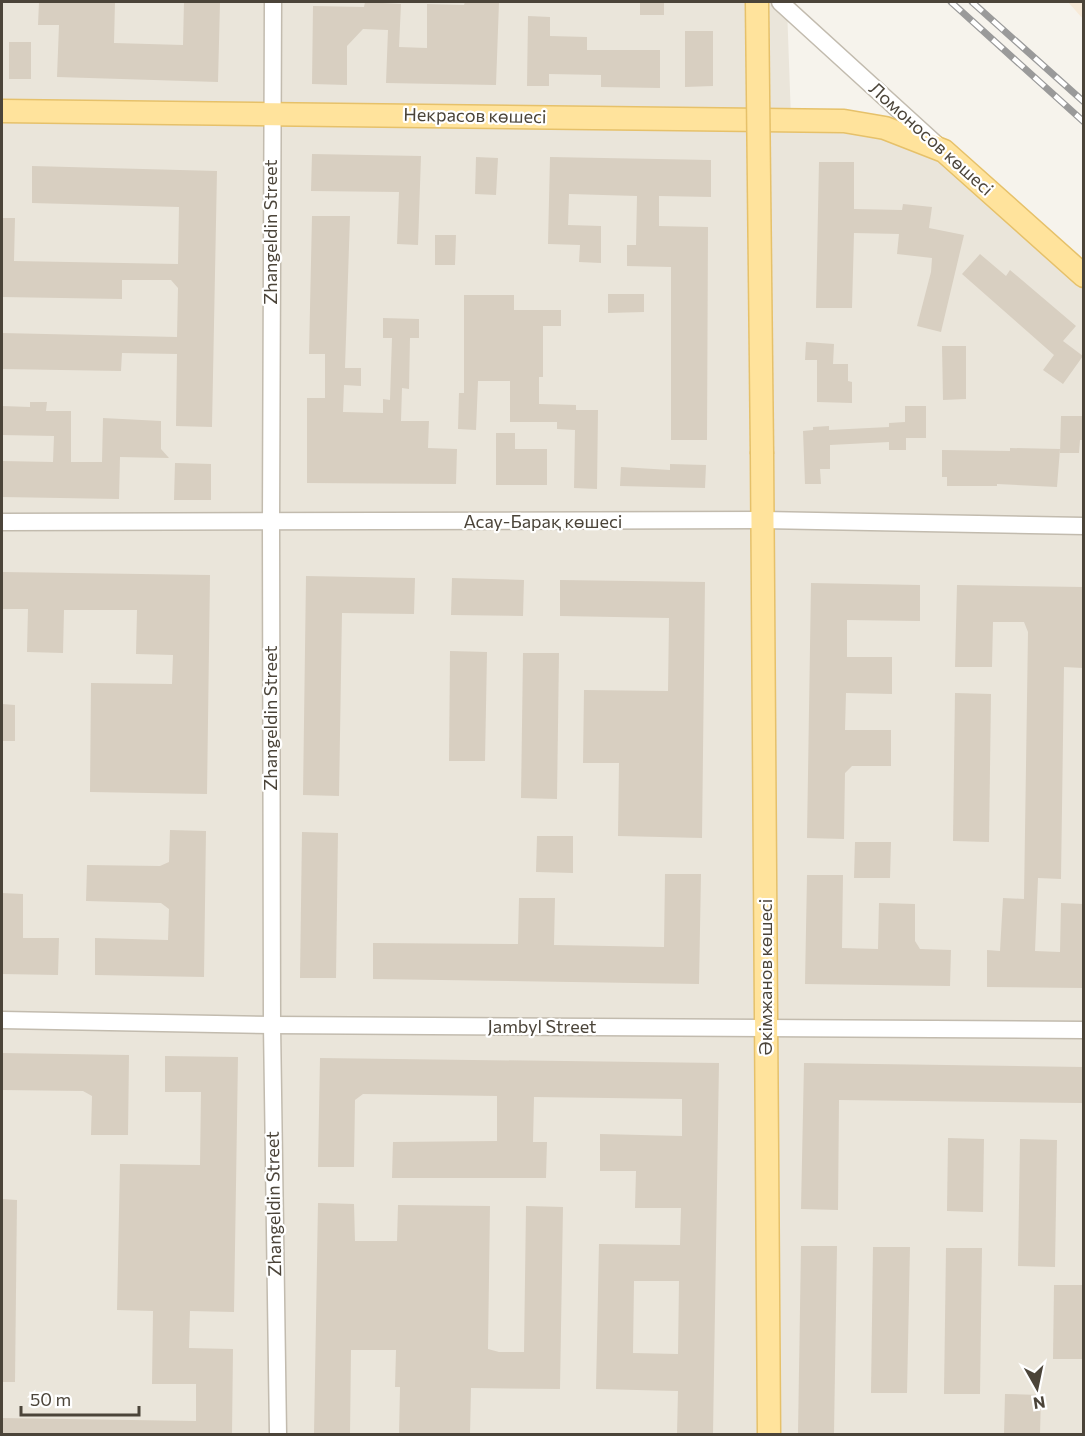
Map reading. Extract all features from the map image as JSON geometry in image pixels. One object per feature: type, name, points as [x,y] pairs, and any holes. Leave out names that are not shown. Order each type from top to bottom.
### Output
[{"type":"main road","name":"Әкімжанов көшесі","points":[[757,2],[769,1434]]},
{"type":"main road","name":"Некрасов көшесі","points":[[2,111],[844,120],[885,128],[944,152]]},
{"type":"main road","name":"Ломоносов көшесі","points":[[944,152],[1083,276]]},
{"type":"street","name":"Zhangeldin Street","points":[[273,2],[271,114],[272,1025],[278,1434]]},
{"type":"street","name":"Ломоносов көшесі","points":[[780,2],[944,152]]},
{"type":"street","name":"Асау-Барақ көшесі","points":[[2,522],[763,520],[1083,526]]},
{"type":"street","name":"Jambyl Street","points":[[2,1020],[272,1025],[1083,1030]]},
{"type":"shaded area","points":[[2,2],[780,2],[787,7],[791,119],[944,151],[1083,276],[1083,1434],[2,1434]]},
{"type":"shaded area","points":[[1068,2],[1083,2],[1083,19]]},
{"type":"building","points":[[39,2],[115,2],[114,43],[183,45],[184,2],[220,2],[218,82],[57,77],[59,25],[38,25]]},
{"type":"building","points":[[365,2],[401,4],[399,47],[427,48],[427,4],[464,5],[465,2],[499,2],[496,85],[386,83],[388,30],[363,29],[347,46],[347,85],[312,84],[313,6],[364,7]]},
{"type":"building","points":[[640,2],[664,2],[664,15],[640,15]]},
{"type":"building","points":[[528,16],[550,17],[550,36],[587,37],[587,50],[660,50],[660,88],[601,87],[601,75],[549,74],[549,86],[527,86]]},
{"type":"building","points":[[685,31],[713,31],[713,86],[685,87]]},
{"type":"building","points":[[9,42],[31,42],[31,79],[9,79]]},
{"type":"building","points":[[312,154],[421,156],[418,245],[397,244],[399,192],[311,191]]},
{"type":"building","points":[[476,157],[498,158],[496,195],[475,194]]},
{"type":"building","points":[[550,157],[711,160],[711,197],[659,196],[659,226],[708,227],[707,440],[671,440],[671,267],[627,266],[627,245],[636,245],[637,196],[569,194],[568,225],[601,226],[601,263],[579,262],[580,245],[548,244]]},
{"type":"building","points":[[819,162],[854,162],[854,209],[902,210],[903,204],[932,207],[929,228],[964,235],[941,332],[917,326],[931,272],[932,258],[897,254],[899,234],[854,233],[852,308],[816,308]]},
{"type":"building","points":[[32,166],[217,171],[212,427],[176,426],[177,354],[122,353],[121,371],[2,369],[2,333],[177,337],[178,288],[171,280],[122,280],[122,299],[2,297],[2,218],[15,218],[14,261],[178,264],[179,207],[32,203]]},
{"type":"building","points":[[312,216],[350,216],[345,368],[361,368],[361,386],[344,385],[343,412],[383,413],[383,399],[390,400],[392,338],[383,338],[383,318],[419,319],[419,338],[410,338],[409,389],[402,388],[401,421],[429,421],[428,448],[457,449],[456,484],[307,483],[307,398],[325,398],[325,354],[309,354]]},
{"type":"building","points":[[435,235],[456,235],[455,265],[435,265]]},
{"type":"building","points":[[980,254],[1006,276],[1010,270],[1076,326],[1063,341],[1083,356],[1063,384],[1043,370],[1054,355],[962,274]]},
{"type":"building","points":[[608,294],[644,294],[644,312],[608,313]]},
{"type":"building","points":[[464,295],[514,295],[514,310],[561,310],[561,326],[543,326],[543,377],[539,377],[539,404],[576,405],[576,410],[598,410],[597,489],[574,488],[575,430],[557,429],[557,422],[510,422],[510,381],[478,381],[476,430],[458,429],[459,393],[464,393]]},
{"type":"building","points":[[806,342],[834,344],[833,364],[848,364],[848,381],[852,382],[852,403],[817,402],[817,360],[805,360]]},
{"type":"building","points":[[942,346],[966,346],[966,399],[943,400]]},
{"type":"building","points":[[30,402],[47,402],[46,411],[71,411],[71,462],[102,462],[103,418],[161,421],[161,449],[169,458],[120,457],[119,499],[2,497],[2,461],[53,462],[54,436],[2,435],[2,406],[30,407]]},
{"type":"building","points":[[905,406],[926,406],[926,438],[906,438],[906,450],[889,450],[889,442],[830,445],[830,469],[820,469],[821,484],[805,484],[803,431],[813,430],[813,427],[829,426],[829,430],[889,427],[889,423],[905,422]]},
{"type":"building","points":[[1061,416],[1083,416],[1083,440],[1080,440],[1079,453],[1060,453]]},
{"type":"building","points":[[496,433],[515,433],[515,449],[547,449],[547,485],[496,485]]},
{"type":"building","points":[[1010,448],[1060,449],[1057,487],[997,484],[997,486],[947,486],[947,477],[942,477],[942,450],[1010,451]]},
{"type":"building","points":[[175,463],[211,464],[211,500],[174,500]]},
{"type":"building","points":[[670,464],[706,465],[705,488],[620,486],[621,467],[670,470]]},
{"type":"building","points":[[2,572],[210,575],[207,794],[90,792],[91,683],[172,684],[173,655],[136,654],[137,610],[64,610],[63,653],[27,652],[28,609],[2,609]]},
{"type":"building","points":[[306,576],[415,578],[414,614],[342,613],[339,796],[303,795]]},
{"type":"building","points":[[452,578],[524,580],[523,616],[451,615]]},
{"type":"building","points":[[560,580],[705,582],[702,838],[618,836],[619,763],[583,763],[584,690],[668,691],[669,618],[560,616]]},
{"type":"building","points":[[811,583],[920,585],[920,621],[847,620],[847,657],[892,657],[892,694],[846,693],[845,730],[891,730],[891,766],[852,766],[845,773],[844,839],[807,838]]},
{"type":"building","points":[[957,585],[1083,587],[1083,668],[1064,667],[1061,879],[1038,878],[1035,951],[1060,952],[1061,903],[1083,904],[1083,988],[987,987],[987,950],[1000,951],[1003,898],[1024,899],[1028,632],[1024,622],[993,622],[992,667],[955,667]]},
{"type":"building","points":[[450,651],[487,652],[485,761],[449,761]]},
{"type":"building","points":[[523,653],[559,653],[557,799],[521,798]]},
{"type":"building","points":[[955,693],[991,694],[989,842],[953,841]]},
{"type":"building","points":[[2,704],[15,705],[15,741],[2,741]]},
{"type":"building","points":[[170,830],[206,831],[204,977],[95,975],[95,938],[168,940],[169,909],[161,903],[86,901],[87,865],[160,866],[169,862]]},
{"type":"building","points":[[302,832],[338,833],[336,978],[300,978]]},
{"type":"building","points":[[537,836],[573,836],[573,873],[536,872]]},
{"type":"building","points":[[855,842],[891,842],[890,878],[854,878]]},
{"type":"building","points":[[665,874],[701,874],[699,984],[373,979],[373,943],[518,944],[519,898],[555,898],[554,945],[664,947]]},
{"type":"building","points":[[807,875],[843,875],[842,948],[878,949],[879,903],[915,904],[915,941],[920,949],[951,950],[950,986],[805,984]]},
{"type":"building","points":[[2,893],[23,894],[23,938],[59,938],[58,975],[2,974]]},
{"type":"building","points":[[2,1053],[129,1055],[128,1135],[91,1135],[92,1096],[83,1091],[2,1090]]},
{"type":"building","points":[[165,1056],[238,1057],[234,1312],[190,1311],[189,1348],[233,1349],[232,1434],[2,1434],[2,1418],[196,1421],[196,1384],[152,1384],[153,1311],[117,1310],[120,1164],[200,1165],[201,1092],[165,1092]]},
{"type":"building","points":[[320,1058],[719,1063],[713,1434],[677,1434],[678,1391],[596,1389],[599,1244],[680,1245],[681,1208],[635,1208],[636,1171],[600,1171],[600,1134],[682,1136],[682,1099],[534,1097],[533,1142],[547,1142],[546,1178],[392,1178],[393,1142],[497,1141],[497,1096],[363,1094],[355,1100],[354,1167],[318,1167]],"holes":[[[634,1281],[679,1281],[678,1354],[633,1353]]]},
{"type":"building","points":[[804,1063],[1083,1067],[1083,1103],[839,1100],[838,1210],[801,1209]]},
{"type":"building","points":[[948,1138],[984,1139],[983,1212],[947,1211]]},
{"type":"building","points":[[1020,1139],[1057,1140],[1055,1267],[1018,1266]]},
{"type":"building","points":[[2,1199],[17,1200],[15,1382],[2,1382]]},
{"type":"building","points":[[318,1203],[354,1204],[355,1241],[397,1241],[398,1205],[490,1206],[488,1349],[499,1352],[524,1352],[526,1206],[563,1207],[560,1389],[471,1388],[470,1434],[399,1434],[400,1387],[395,1387],[396,1350],[351,1350],[350,1434],[314,1434]]},
{"type":"building","points":[[801,1246],[837,1246],[834,1434],[798,1434]]},
{"type":"building","points":[[873,1247],[910,1247],[907,1393],[871,1393]]},
{"type":"building","points":[[946,1248],[982,1248],[980,1394],[944,1394]]},
{"type":"building","points":[[1054,1285],[1083,1285],[1083,1359],[1053,1359]]},
{"type":"building","points":[[1005,1394],[1041,1395],[1040,1434],[1004,1434]]},
{"type":"railway","points":[[951,2],[1084,122]]},
{"type":"railway","points":[[972,2],[1084,102]]}]
